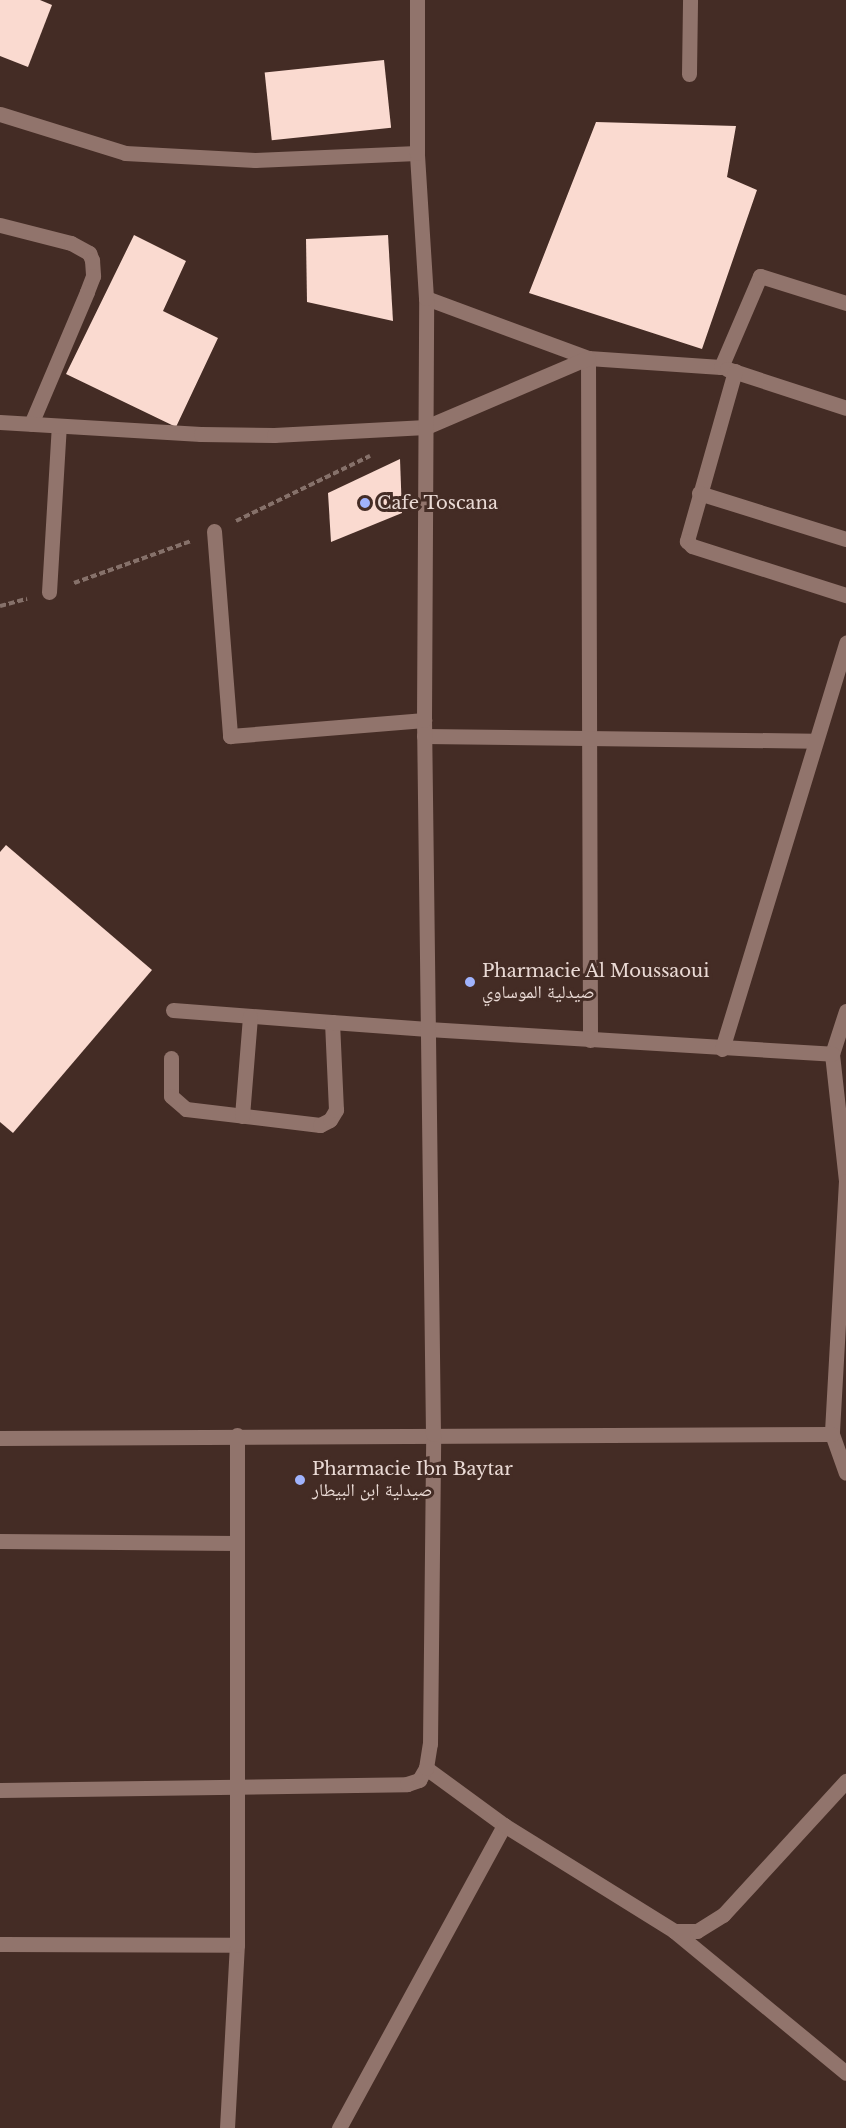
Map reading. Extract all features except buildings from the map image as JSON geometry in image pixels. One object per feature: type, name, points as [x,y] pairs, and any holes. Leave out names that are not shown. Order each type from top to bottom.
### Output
[{"type":"street","points":[[0,1790],[407,1784],[419,1780],[426,1768],[430,1744],[433,1434],[424,728],[426,298],[417,153],[417,0]]},
{"type":"street","points":[[690,0],[690,74]]},
{"type":"street","points":[[0,114],[125,153],[255,160],[417,153]]},
{"type":"street","points":[[0,225],[71,243],[89,253],[92,260],[90,284],[31,424]]},
{"type":"street","points":[[846,303],[760,276],[728,369],[687,537],[692,546],[846,595]]},
{"type":"street","points":[[426,298],[588,358],[728,369],[846,408]]},
{"type":"street","points":[[0,422],[274,435],[426,427],[588,358]]},
{"type":"street","points":[[588,358],[590,1040]]},
{"type":"street","points":[[49,592],[59,426]]},
{"type":"street","points":[[699,493],[846,539]]},
{"type":"street","points":[[214,531],[230,736],[424,728],[589,738],[814,741]]},
{"type":"street","points":[[722,1049],[814,741],[846,643]]},
{"type":"street","points":[[173,1010],[722,1049],[832,1054]]},
{"type":"street","points":[[846,1011],[832,1054],[846,1181],[832,1434],[846,1473]]},
{"type":"street","points":[[242,1116],[250,1016]]},
{"type":"street","points":[[171,1058],[171,1096],[186,1109],[320,1125],[330,1120],[336,1110],[332,1022]]},
{"type":"street","points":[[0,1438],[433,1434],[832,1434]]},
{"type":"street","points":[[227,2128],[237,1944],[237,1436]]},
{"type":"street","points":[[0,1541],[237,1543]]},
{"type":"street","points":[[426,1768],[504,1824],[674,1931],[846,2073]]},
{"type":"street","points":[[674,1931],[697,1931],[723,1915],[846,1781]]},
{"type":"street","points":[[339,2128],[504,1824]]},
{"type":"street","points":[[0,1944],[237,1944]]},
{"type":"place","name":"Cafe Toscana","points":[[365,503]]},
{"type":"place","name":"Pharmacie Al Moussaoui صيدلية الموساوي","points":[[470,982]]},
{"type":"place","name":"Pharmacie Ibn Baytar صيدلية ابن البيطار","points":[[300,1480]]}]
